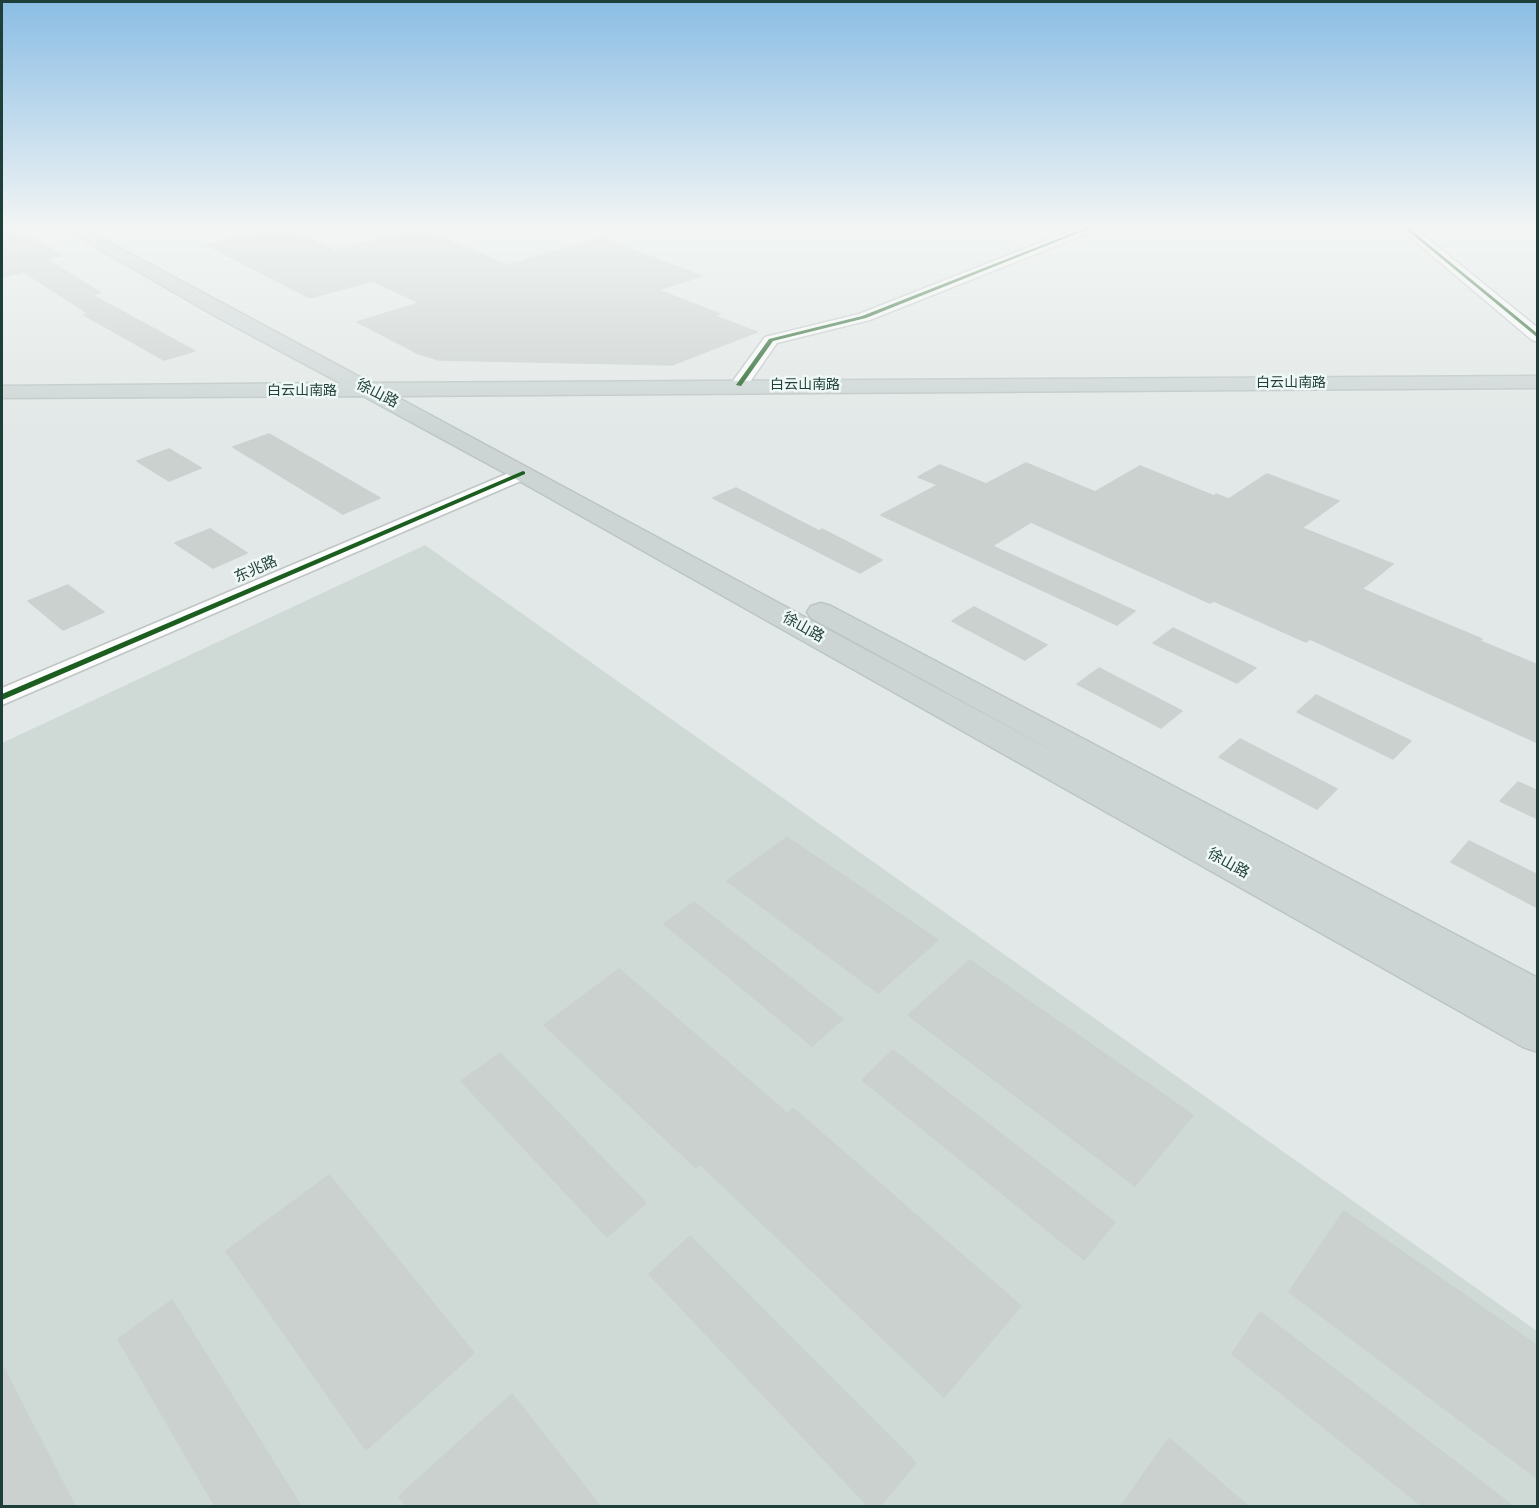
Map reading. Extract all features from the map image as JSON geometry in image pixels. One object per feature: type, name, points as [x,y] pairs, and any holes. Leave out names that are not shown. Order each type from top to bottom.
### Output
[{"type":"main road","name":"徐山路","points":[[195,295],[368,390],[442,408],[1538,998]]},
{"type":"main road","name":"徐山路","points":[[221,295],[406,399],[523,473],[1538,1035]]},
{"type":"main road","name":"白云山南路","points":[[2,409],[406,399],[738,386],[1538,382]]},
{"type":"main road","name":"白云山南路","points":[[2,392],[368,390]]},
{"type":"main road","name":"白云山南路","points":[[442,408],[1538,399]]},
{"type":"street","points":[[738,386],[771,340],[864,317],[919,295]]},
{"type":"street","points":[[1487,295],[1538,338]]},
{"type":"street","name":"东兆路","points":[[2,697],[523,473]]},
{"type":"shaded area","points":[[425,545],[1537,1331],[1537,1506],[2,1506],[2,743]]},
{"type":"building","points":[[60,295],[93,295],[195,351],[164,360],[84,315],[89,314]]},
{"type":"building","points":[[403,295],[672,295],[720,314],[715,316],[757,332],[672,365],[439,360],[419,354],[357,322],[419,303]]},
{"type":"building","points":[[269,434],[380,498],[343,514],[233,447]]},
{"type":"building","points":[[169,449],[201,468],[169,481],[137,461]]},
{"type":"building","points":[[1026,463],[1095,492],[1140,466],[1214,496],[1216,494],[1229,499],[1267,474],[1339,501],[1302,528],[1393,564],[1362,589],[1538,665],[1538,743],[1310,639],[1306,642],[1214,601],[1210,603],[1031,522],[992,546],[1135,611],[1117,625],[881,515],[938,485],[918,477],[940,465],[986,484]]},
{"type":"building","points":[[736,488],[819,531],[822,529],[882,560],[860,573],[713,498]]},
{"type":"building","points":[[210,529],[247,553],[213,568],[175,543]]},
{"type":"building","points":[[68,585],[104,612],[63,630],[28,601]]},
{"type":"building","points":[[974,607],[1047,645],[1025,660],[952,621]]},
{"type":"building","points":[[1173,628],[1256,668],[1237,683],[1153,643]]},
{"type":"building","points":[[1099,668],[1182,711],[1161,728],[1077,684]]},
{"type":"building","points":[[1316,695],[1411,741],[1393,759],[1297,712]]},
{"type":"building","points":[[1240,739],[1337,789],[1317,809],[1219,757]]},
{"type":"building","points":[[1518,782],[1538,791],[1538,819],[1500,801]]},
{"type":"building","points":[[787,837],[938,940],[878,993],[727,881]]},
{"type":"building","points":[[1469,841],[1538,875],[1538,908],[1451,862]]},
{"type":"building","points":[[694,902],[843,1019],[812,1046],[664,924]]},
{"type":"building","points":[[970,960],[1193,1115],[1135,1186],[908,1015]]},
{"type":"building","points":[[619,969],[787,1113],[793,1108],[1021,1306],[944,1397],[700,1164],[696,1168],[544,1025]]},
{"type":"building","points":[[893,1050],[1115,1222],[1084,1260],[862,1080]]},
{"type":"building","points":[[500,1053],[646,1203],[607,1237],[461,1081]]},
{"type":"building","points":[[329,1175],[474,1353],[366,1450],[226,1251]]},
{"type":"building","points":[[1344,1211],[1538,1346],[1538,1479],[1289,1292]]},
{"type":"building","points":[[690,1236],[916,1463],[880,1506],[868,1506],[649,1274]]},
{"type":"building","points":[[172,1300],[301,1506],[215,1506],[118,1339]]},
{"type":"building","points":[[1260,1312],[1513,1506],[1422,1506],[1232,1354]]},
{"type":"building","points":[[2,1365],[75,1506],[2,1506]]},
{"type":"building","points":[[512,1394],[600,1506],[406,1506],[399,1496]]},
{"type":"building","points":[[1169,1438],[1248,1506],[1121,1506]]},
{"type":"cycle path","points":[[739,385],[771,340],[864,317],[919,295]]},
{"type":"cycle path","points":[[1488,295],[1538,337]]},
{"type":"cycle path","points":[[2,697],[523,473]]}]
